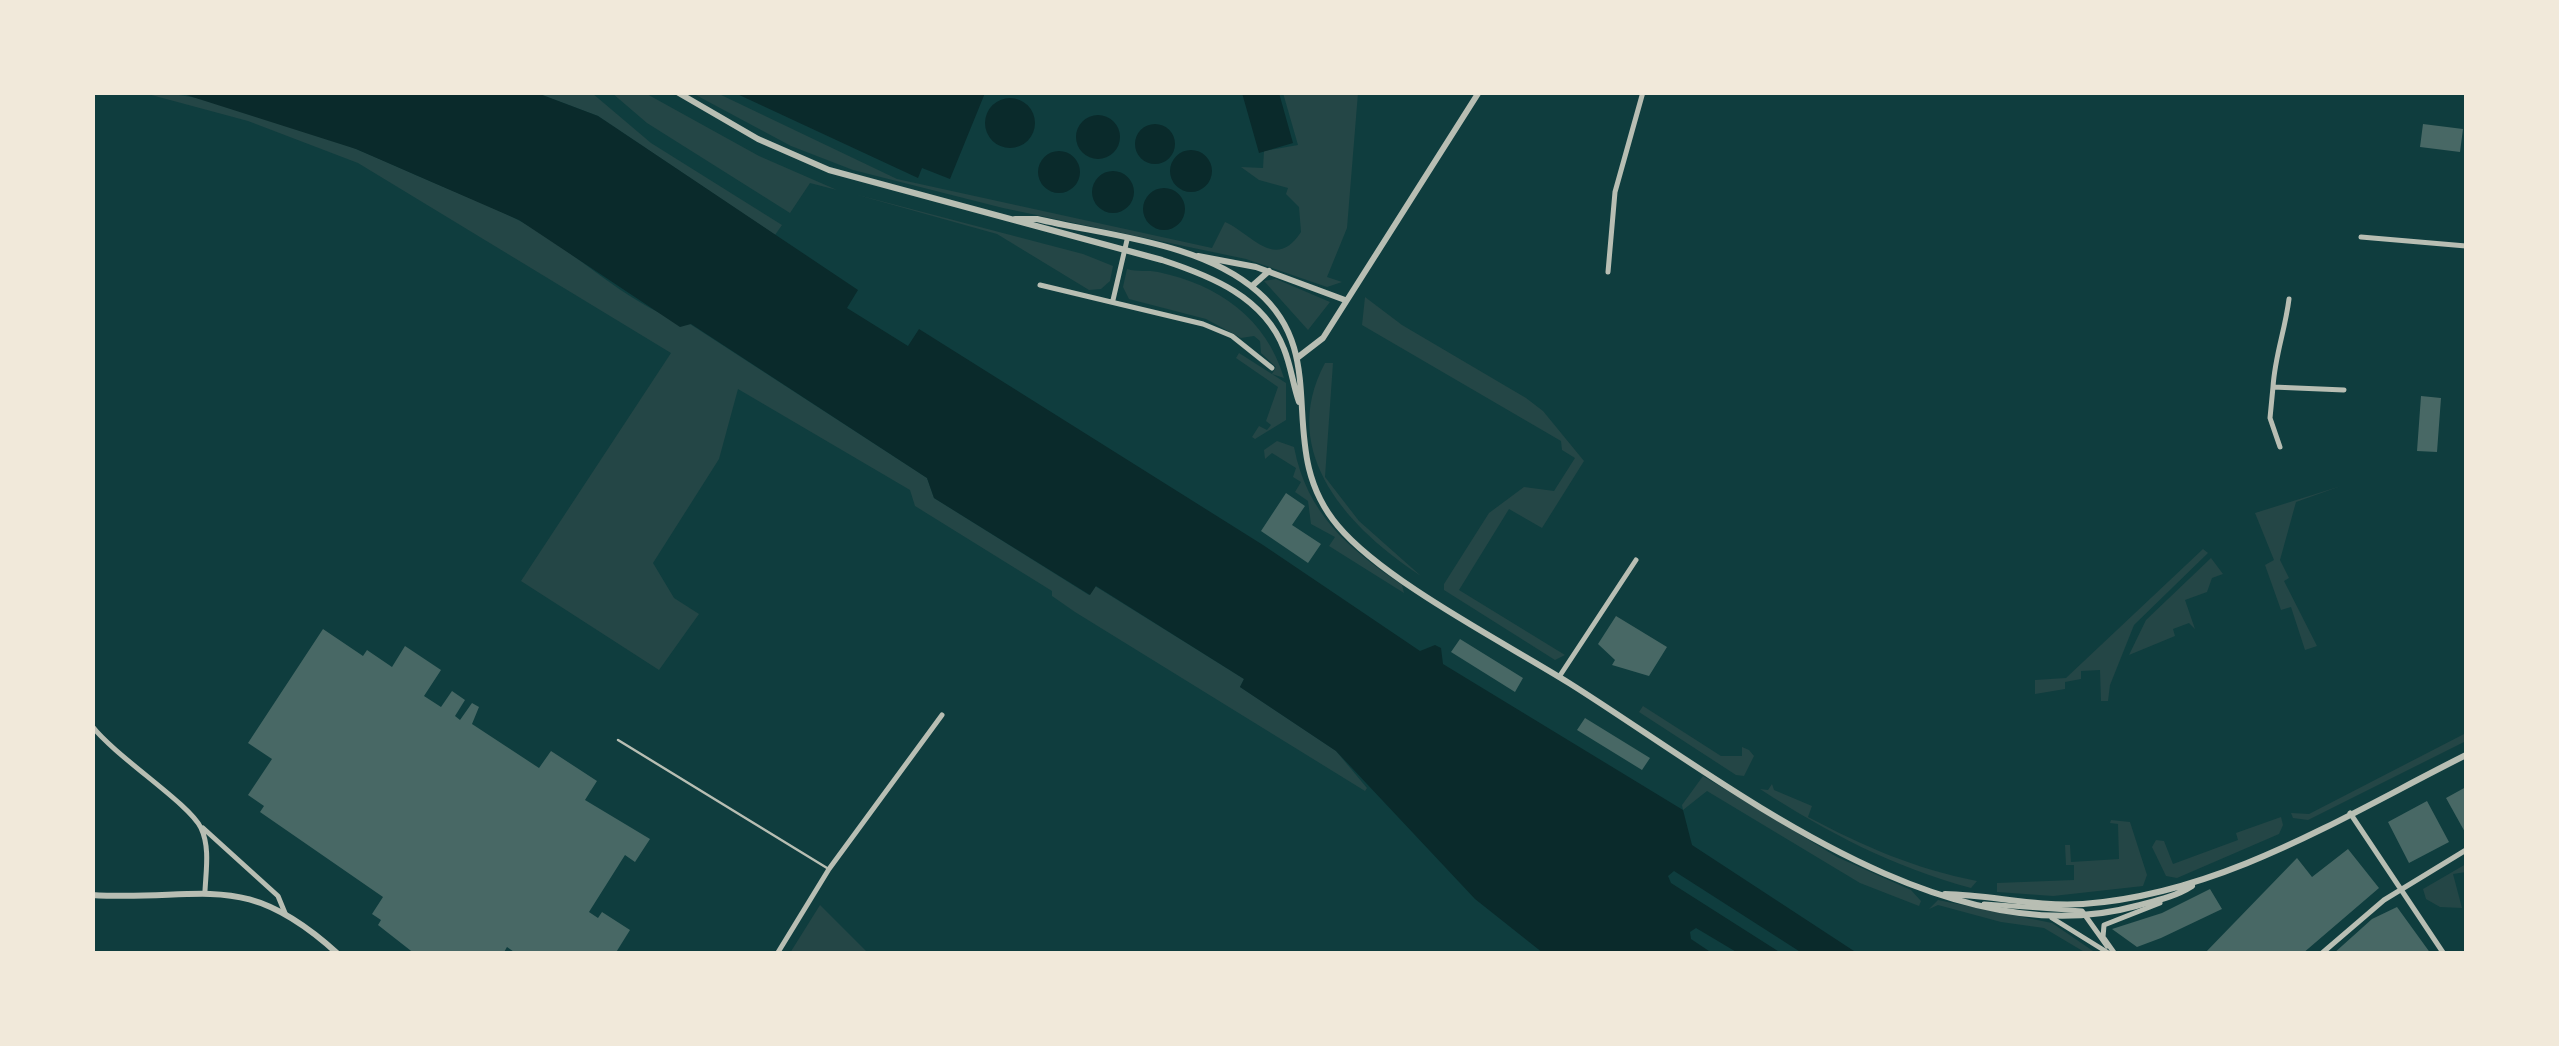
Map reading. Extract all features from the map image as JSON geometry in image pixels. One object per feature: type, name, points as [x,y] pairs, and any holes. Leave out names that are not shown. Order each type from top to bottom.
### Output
[{"type":"street","points":[[677,92],[802,160],[1213,279],[1258,307]]},
{"type":"street","points":[[1288,361],[1299,358],[1323,338],[1479,92]]},
{"type":"street","points":[[1608,272],[1615,192],[1642,92]]},
{"type":"street","points":[[1015,219],[1037,219],[1269,272],[1344,300]]},
{"type":"street","points":[[2360,237],[2466,246]]},
{"type":"street","points":[[1113,301],[1127,240]]},
{"type":"street","points":[[1194,256],[1252,286],[1278,313],[1299,358],[1299,402]]},
{"type":"street","points":[[1252,286],[1269,272]]},
{"type":"street","points":[[1040,285],[1113,301],[1232,336],[1272,368]]},
{"type":"street","points":[[1252,286],[1258,307],[1288,361],[1299,402],[1304,461],[1317,494],[1338,526],[1382,564],[1840,853],[1942,894],[1998,911],[2052,918],[2084,917],[2181,894]]},
{"type":"street","points":[[2280,448],[2270,418],[2275,348],[2284,336],[2290,299]]},
{"type":"street","points":[[2273,387],[2344,390]]},
{"type":"street","points":[[1559,677],[1636,560]]},
{"type":"street","points":[[776,954],[829,869],[942,715]]},
{"type":"street","points":[[92,726],[118,756],[274,892],[285,913]]},
{"type":"street","points":[[2111,951],[2103,933],[2108,922],[2181,894],[2466,754]]},
{"type":"street","points":[[2350,813],[2444,954]]},
{"type":"street","points":[[198,822],[206,848],[205,890]]},
{"type":"street","points":[[2320,954],[2400,890],[2466,850]]},
{"type":"street","points":[[1942,894],[2024,904],[2082,904],[2192,886]]},
{"type":"street","points":[[95,894],[128,898],[205,890],[251,898],[285,913],[338,954]]},
{"type":"street","points":[[1969,896],[1987,904],[2080,911],[2111,951]]},
{"type":"street","points":[[2052,918],[2111,951]]},
{"type":"lane","points":[[618,740],[829,869]]},
{"type":"shaded area","points":[[985,92],[950,179],[922,168],[918,178],[735,93]]},
{"type":"shaded area","points":[[144,93],[215,101],[291,124],[523,223],[630,296],[690,324],[927,478],[934,498],[1089,595],[1095,586],[1244,679],[1240,687],[1336,751],[1367,788],[1365,791],[1075,612],[1052,596],[1052,591],[915,506],[910,490],[738,389],[719,459],[653,563],[674,598],[699,614],[659,670],[521,581],[671,353],[358,163],[248,121]]},
{"type":"shaded area","points":[[180,93],[537,93],[598,116],[858,290],[847,308],[908,346],[919,329],[1263,545],[1420,651],[1435,645],[1441,648],[1443,664],[1683,810],[1692,845],[1857,953],[1802,953],[1674,871],[1668,876],[1671,883],[1781,953],[1738,953],[1696,928],[1690,932],[1691,939],[1712,953],[1543,953],[1475,899],[1336,751],[1240,687],[1244,679],[1096,586],[1090,595],[934,498],[927,478],[691,324],[680,327],[519,220],[356,149]]},
{"type":"shaded area","points":[[537,93],[592,93],[651,143],[782,225],[775,235],[598,116]]},
{"type":"shaded area","points":[[612,93],[645,93],[759,156],[837,190],[810,183],[790,213],[647,123]]},
{"type":"shaded area","points":[[692,93],[717,93],[897,179],[1212,248],[1225,222],[1263,246],[1282,249],[1301,232],[1299,207],[1286,194],[1288,188],[1259,180],[1241,167],[1263,168],[1264,151],[1298,145],[1283,93],[1358,93],[1347,228],[1327,277],[1342,282],[1327,287],[1246,259],[1003,208],[853,170],[791,146]]},
{"type":"shaded area","points":[[1242,93],[1279,93],[1293,143],[1259,153]]},
{"type":"shaded area","points":[[1010,98],[1028,105],[1035,123],[1028,141],[1010,148],[992,141],[985,123],[992,105]]},
{"type":"shaded area","points":[[1098,115],[1113,122],[1120,137],[1113,152],[1098,159],[1083,152],[1076,137],[1083,122]]},
{"type":"shaded area","points":[[1155,124],[1169,130],[1175,144],[1169,158],[1155,164],[1141,158],[1135,144],[1141,130]]},
{"type":"shaded area","points":[[1191,150],[1206,156],[1212,171],[1206,186],[1191,192],[1176,186],[1170,171],[1176,156]]},
{"type":"shaded area","points":[[1059,151],[1074,157],[1080,172],[1074,187],[1059,193],[1044,187],[1038,172],[1044,157]]},
{"type":"shaded area","points":[[1113,171],[1128,177],[1134,192],[1128,207],[1113,213],[1098,207],[1092,192],[1098,177]]},
{"type":"shaded area","points":[[1164,188],[1179,194],[1185,209],[1179,224],[1164,230],[1149,224],[1143,209],[1149,194]]},
{"type":"shaded area","points":[[854,194],[1083,254],[1113,266],[1110,281],[1101,289],[1089,290],[997,234]]},
{"type":"shaded area","points":[[1127,269],[1180,278],[1220,295],[1237,307],[1265,338],[1284,378],[1272,374],[1276,367],[1261,353],[1260,341],[1254,336],[1241,338],[1206,319],[1129,299],[1123,287]]},
{"type":"shaded area","points":[[1276,279],[1330,302],[1308,330],[1264,281]]},
{"type":"shaded area","points":[[1365,297],[1402,325],[1526,398],[1543,411],[1584,461],[1542,528],[1509,509],[1459,590],[1565,655],[1555,660],[1444,590],[1444,584],[1489,513],[1524,487],[1554,491],[1575,458],[1562,450],[1561,441],[1362,325]]},
{"type":"shaded area","points":[[1239,353],[1286,383],[1286,420],[1255,439],[1252,437],[1259,426],[1267,430],[1271,425],[1266,421],[1278,387],[1236,358]]},
{"type":"shaded area","points":[[1325,363],[1333,363],[1325,477],[1359,521],[1421,576],[1370,536],[1347,512],[1328,486],[1315,458],[1309,428],[1312,396]]},
{"type":"shaded area","points":[[1277,441],[1294,447],[1309,492],[1333,527],[1364,557],[1402,585],[1404,593],[1329,546],[1335,537],[1311,524],[1308,501],[1295,492],[1301,482],[1293,477],[1296,468],[1272,453],[1265,459],[1264,450]]},
{"type":"shaded area","points":[[2341,486],[2296,502],[2280,560],[2289,578],[2284,581],[2317,646],[2305,650],[2291,607],[2281,610],[2265,565],[2274,560],[2255,513]]},
{"type":"shaded area","points":[[2203,549],[2208,553],[2134,625],[2110,685],[2108,701],[2101,701],[2100,670],[2081,671],[2081,679],[2065,682],[2065,689],[2035,694],[2035,680],[2066,678]]},
{"type":"shaded area","points":[[2211,558],[2223,574],[2212,578],[2207,592],[2185,600],[2195,629],[2189,623],[2173,629],[2175,636],[2129,655],[2146,620]]},
{"type":"shaded area","points":[[1643,706],[1721,756],[1742,756],[1742,747],[1749,750],[1754,756],[1744,776],[1736,775],[1639,712]]},
{"type":"shaded area","points":[[2466,733],[2466,741],[2308,820],[2293,818],[2291,813],[2309,814]]},
{"type":"shaded area","points":[[1703,776],[1837,857],[1911,890],[1921,901],[1919,906],[1860,883],[1707,791],[1683,810],[1682,805]]},
{"type":"shaded area","points":[[1772,784],[1774,790],[1812,806],[1808,817],[1849,838],[1911,863],[1977,881],[1971,888],[1862,847],[1811,820],[1760,789],[1768,790]]},
{"type":"shaded area","points":[[2281,817],[2279,834],[2177,878],[2166,876],[2152,847],[2156,840],[2164,841],[2173,864],[2238,840],[2236,833]]},
{"type":"shaded area","points":[[2130,822],[2147,875],[2143,886],[2053,896],[1997,892],[1997,883],[2074,880],[2074,865],[2066,865],[2065,845],[2070,845],[2071,862],[2119,859],[2118,824],[2110,823]]},
{"type":"shaded area","points":[[2466,864],[2466,872],[2453,874],[2462,908],[2440,907],[2426,899],[2423,889]]},
{"type":"shaded area","points":[[1938,900],[2052,923],[2096,953],[2086,953],[2044,928],[2001,922],[1938,905],[1929,909]]},
{"type":"shaded area","points":[[820,905],[868,953],[790,953]]},
{"type":"building","points":[[2423,124],[2463,129],[2460,152],[2420,147]]},
{"type":"building","points":[[2421,396],[2441,398],[2437,452],[2417,451]]},
{"type":"building","points":[[1286,493],[1305,506],[1292,525],[1321,544],[1308,563],[1261,531]]},
{"type":"building","points":[[1616,616],[1667,647],[1649,676],[1612,665],[1615,660],[1598,644]]},
{"type":"building","points":[[323,629],[363,656],[367,650],[392,667],[405,646],[441,670],[424,696],[441,707],[452,691],[465,700],[455,716],[460,720],[472,703],[479,707],[472,724],[539,768],[551,751],[597,781],[585,800],[650,839],[635,862],[625,855],[589,912],[598,918],[602,912],[630,930],[615,954],[517,954],[507,947],[503,954],[415,954],[378,925],[381,920],[372,914],[383,897],[260,812],[264,806],[248,795],[272,759],[248,743]]},
{"type":"building","points":[[1460,639],[1523,678],[1515,692],[1451,652]]},
{"type":"building","points":[[1585,718],[1650,758],[1642,770],[1577,730]]},
{"type":"building","points":[[2466,787],[2466,834],[2446,798]]},
{"type":"building","points":[[2427,801],[2449,842],[2409,863],[2388,822]]},
{"type":"building","points":[[2348,849],[2379,888],[2302,954],[2204,954],[2297,858],[2312,877]]},
{"type":"building","points":[[2210,889],[2222,909],[2161,938],[2137,947],[2112,929],[2162,913]]},
{"type":"building","points":[[2397,907],[2431,954],[2333,954],[2372,919]]}]
